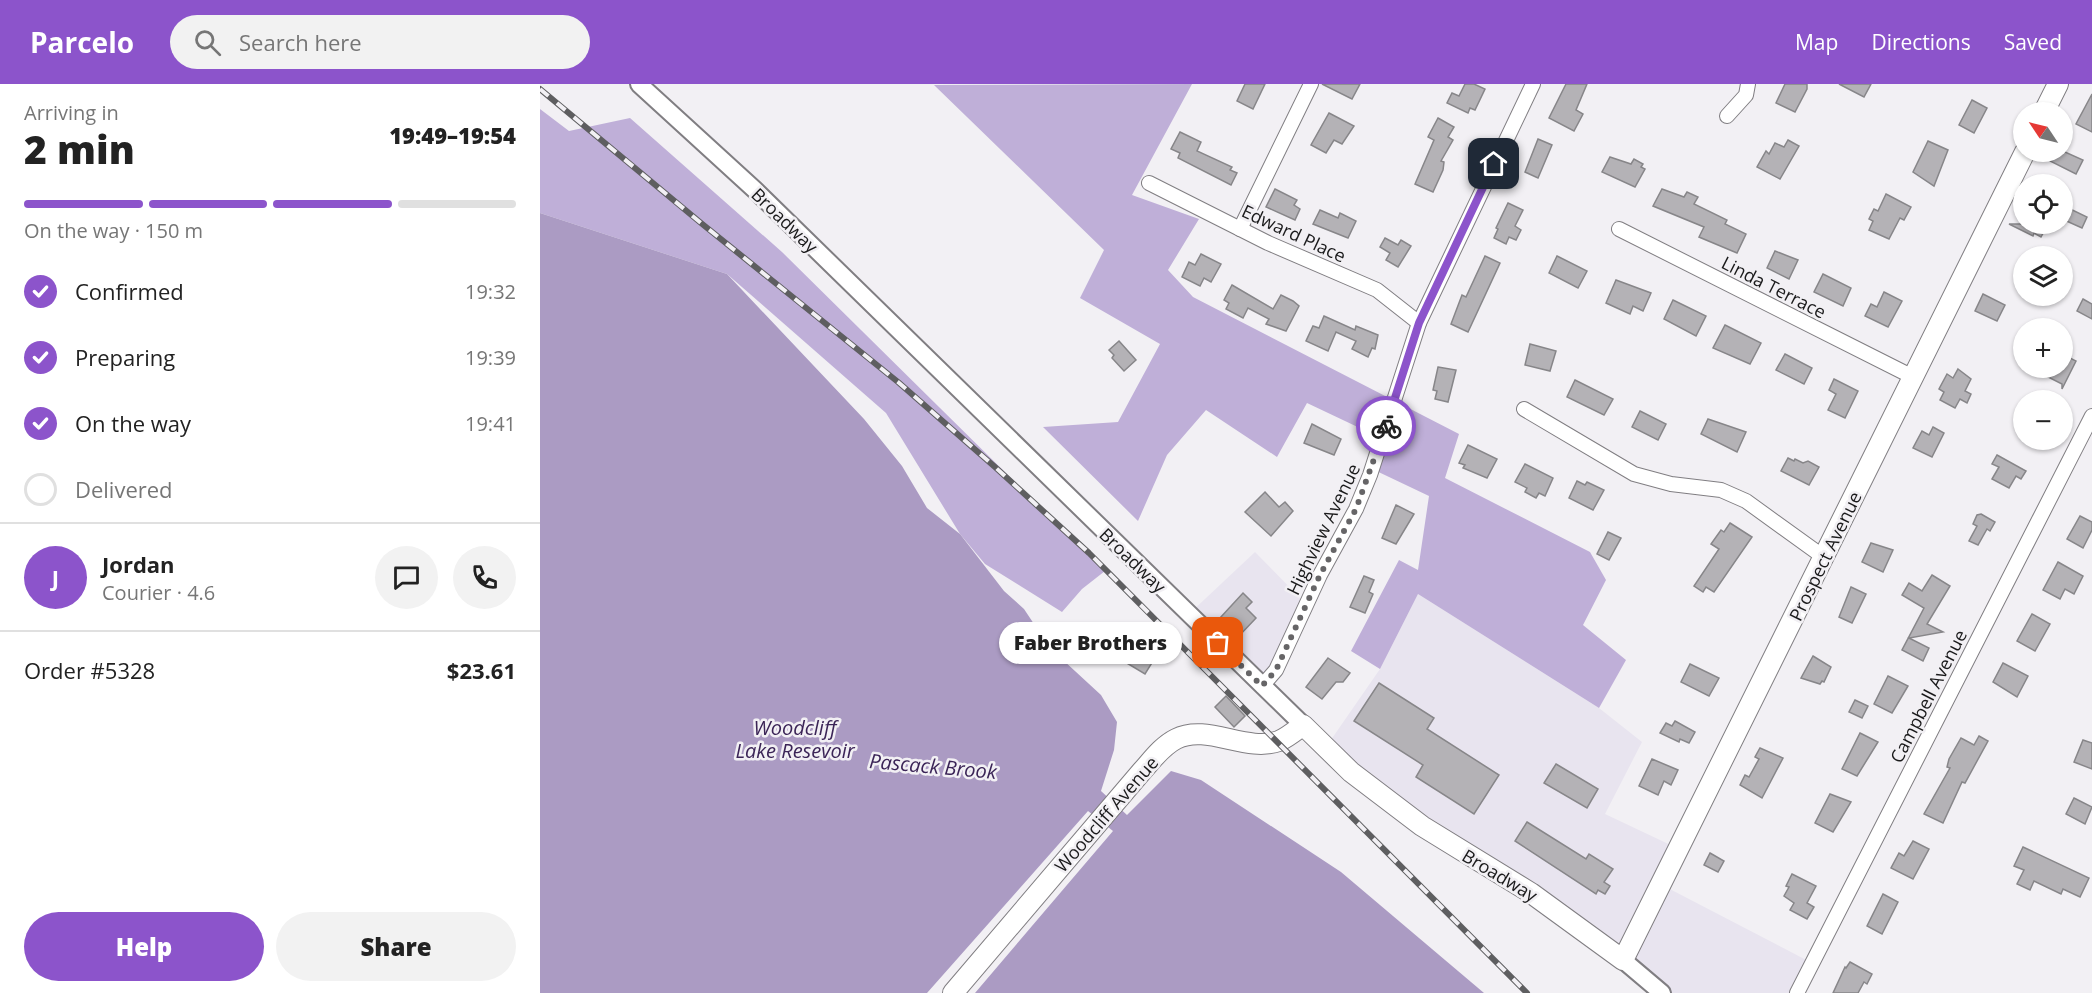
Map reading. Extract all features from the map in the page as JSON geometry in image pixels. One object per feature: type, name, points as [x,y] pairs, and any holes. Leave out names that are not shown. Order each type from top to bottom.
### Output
[{"type":"main road","points":[[2049,102],[2058,84]]},
{"type":"main road","name":"Prospect Avenue","points":[[1623,960],[2020,162]]},
{"type":"main road","name":"Broadway","points":[[1303,725],[1351,772],[1422,826],[1530,893],[1623,960]]},
{"type":"main road","name":"Woodcliff Avenue","points":[[953,993],[1114,803],[1156,756],[1176,739],[1193,735],[1265,743],[1278,741],[1303,725]]},
{"type":"street","name":"Broadway","points":[[639,84],[755,190],[1303,725]]},
{"type":"street","points":[[1240,229],[1311,84]]},
{"type":"street","name":"Highview Avenue","points":[[1262,686],[1276,670],[1320,575],[1356,509],[1370,475],[1419,323],[1533,84]]},
{"type":"street","points":[[1727,116],[1746,94],[1748,84]]},
{"type":"street","name":"Edward Place","points":[[1149,183],[1333,273],[1359,281],[1377,290],[1419,323]]},
{"type":"street","name":"Linda Terrace","points":[[1618,229],[1913,377]]},
{"type":"street","points":[[1524,409],[1634,474],[1671,484],[1721,490],[1746,501],[1825,558]]},
{"type":"street","name":"Campbell Avenue","points":[[1797,993],[2092,416]]},
{"type":"street","name":"Broadway","points":[[1623,960],[1662,993]]},
{"type":"shaded area","points":[[1192,84],[1132,195],[1199,219],[1168,270],[1193,297],[1459,434],[1445,478],[1590,552],[1606,580],[1583,625],[1626,660],[1599,708],[1418,594],[1380,669],[1351,651],[1399,560],[1418,570],[1429,496],[1368,467],[1383,439],[1307,403],[1277,457],[1206,410],[1167,455],[1138,521],[1043,427],[1118,422],[1160,344],[1080,298],[1104,250],[934,85]]},
{"type":"shaded area","points":[[540,109],[569,131],[630,118],[782,252],[1105,571],[1082,589],[1062,612],[985,564],[960,534],[886,413],[727,274],[540,213]]},
{"type":"shaded area","points":[[1255,552],[1306,604],[1262,686],[1189,614]]},
{"type":"shaded area","points":[[1418,594],[1599,708],[1642,742],[1605,814],[1679,849],[1662,885],[1812,963],[1800,993],[1662,993],[1326,747],[1380,669]]},
{"type":"water","name":"Woodcliff Lake Resevoir","points":[[540,213],[727,274],[864,419],[902,466],[927,508],[960,534],[1004,591],[1024,609],[1050,648],[1101,695],[1117,722],[1114,750],[1101,791],[1127,815],[1171,771],[1201,780],[1341,872],[1484,993],[975,993],[1113,831],[1088,811],[927,993],[540,993]]},
{"type":"building","points":[[1245,84],[1265,84],[1253,109],[1237,101]]},
{"type":"building","points":[[1322,84],[1360,84],[1352,99]]},
{"type":"building","points":[[1465,84],[1474,84],[1485,89],[1475,110],[1470,108],[1468,113],[1447,103],[1452,93],[1459,96]]},
{"type":"building","points":[[1566,84],[1587,84],[1576,110],[1583,114],[1574,131],[1549,118]]},
{"type":"building","points":[[1785,84],[1807,84],[1807,89],[1795,112],[1776,103]]},
{"type":"building","points":[[1839,84],[1871,84],[1864,97]]},
{"type":"building","points":[[2092,94],[2092,132],[2076,124]]},
{"type":"building","points":[[1972,100],[1987,108],[1974,133],[1959,125]]},
{"type":"building","points":[[1329,113],[1354,126],[1342,144],[1334,140],[1326,153],[1311,145]]},
{"type":"building","points":[[1438,118],[1454,127],[1448,137],[1453,140],[1441,161],[1444,162],[1443,170],[1433,192],[1415,184],[1434,140],[1428,137]]},
{"type":"building","points":[[1180,132],[1201,142],[1197,151],[1232,167],[1230,170],[1237,173],[1231,185],[1178,158],[1180,153],[1171,149]]},
{"type":"building","points":[[1538,139],[1552,145],[1538,178],[1525,172]]},
{"type":"building","points":[[1788,140],[1799,146],[1780,179],[1757,167],[1766,151],[1769,154],[1775,143],[1784,147]]},
{"type":"building","points":[[1928,141],[1948,150],[1934,186],[1913,172]]},
{"type":"building","points":[[2073,156],[2083,160],[2076,174],[2052,162],[2073,162]]},
{"type":"building","points":[[1610,157],[1631,164],[1634,159],[1643,164],[1641,167],[1645,169],[1635,187],[1602,172]]},
{"type":"building","points":[[1275,189],[1297,200],[1294,205],[1300,209],[1295,220],[1266,207]]},
{"type":"building","points":[[1662,189],[1684,197],[1687,192],[1698,197],[1694,204],[1727,220],[1725,224],[1746,234],[1737,253],[1699,237],[1704,227],[1653,206]]},
{"type":"building","points":[[1886,194],[1911,207],[1904,220],[1900,218],[1889,239],[1869,230],[1873,221],[1869,219],[1874,209],[1878,211]]},
{"type":"building","points":[[1508,203],[1523,210],[1515,226],[1521,230],[1516,240],[1509,237],[1506,244],[1494,238],[1498,229],[1496,228]]},
{"type":"building","points":[[1320,210],[1338,218],[1340,213],[1356,221],[1348,238],[1313,224]]},
{"type":"building","points":[[2073,210],[2087,217],[2082,228],[2073,224]]},
{"type":"building","points":[[1385,238],[1398,245],[1401,240],[1411,246],[1398,267],[1386,260],[1390,253],[1380,247]]},
{"type":"building","points":[[1775,251],[1798,260],[1789,279],[1767,268]]},
{"type":"building","points":[[1201,254],[1221,264],[1211,282],[1204,278],[1200,286],[1182,277],[1189,262],[1195,265]]},
{"type":"building","points":[[1485,256],[1500,263],[1468,332],[1451,324],[1462,295],[1466,297]]},
{"type":"building","points":[[1557,256],[1587,271],[1578,288],[1549,273]]},
{"type":"building","points":[[1823,274],[1851,288],[1843,306],[1814,292]]},
{"type":"building","points":[[1616,280],[1651,293],[1643,311],[1633,306],[1630,314],[1606,303]]},
{"type":"building","points":[[1232,285],[1273,309],[1281,295],[1299,306],[1286,331],[1266,324],[1269,319],[1248,308],[1243,318],[1226,309],[1229,303],[1224,300]]},
{"type":"building","points":[[1884,292],[1902,301],[1888,327],[1865,316],[1871,304],[1877,307]]},
{"type":"building","points":[[1983,294],[2005,305],[1997,321],[1975,311]]},
{"type":"building","points":[[2083,299],[2092,304],[2092,319],[2077,311]]},
{"type":"building","points":[[1673,300],[1706,316],[1696,336],[1664,319]]},
{"type":"building","points":[[1324,316],[1355,330],[1356,326],[1378,335],[1375,349],[1372,348],[1368,357],[1352,349],[1356,341],[1336,332],[1328,351],[1306,341],[1313,326],[1319,328]]},
{"type":"building","points":[[1725,325],[1761,343],[1750,364],[1713,348]]},
{"type":"building","points":[[1119,341],[1136,360],[1124,371],[1112,358],[1114,355],[1109,350]]},
{"type":"building","points":[[1530,344],[1556,351],[1550,371],[1525,365]]},
{"type":"building","points":[[1785,354],[1812,368],[1804,384],[1776,370]]},
{"type":"building","points":[[1438,367],[1456,370],[1448,402],[1435,399],[1437,391],[1433,390]]},
{"type":"building","points":[[1958,369],[1971,379],[1965,391],[1971,394],[1967,403],[1960,399],[1955,408],[1940,400],[1944,392],[1939,389],[1947,374],[1953,378]]},
{"type":"building","points":[[2050,378],[2068,378],[2062,389],[2062,384]]},
{"type":"building","points":[[1834,379],[1858,391],[1845,418],[1828,410],[1836,394],[1829,390]]},
{"type":"building","points":[[1575,380],[1613,399],[1604,415],[1567,397]]},
{"type":"building","points":[[1640,411],[1666,424],[1658,440],[1632,427]]},
{"type":"building","points":[[1708,419],[1746,432],[1737,452],[1701,434]]},
{"type":"building","points":[[1312,424],[1341,439],[1334,455],[1304,443]]},
{"type":"building","points":[[1933,427],[1944,433],[1932,457],[1913,448],[1922,431],[1929,435]]},
{"type":"building","points":[[1468,445],[1497,459],[1487,478],[1463,468],[1465,465],[1459,463]]},
{"type":"building","points":[[1997,455],[2026,471],[2021,479],[2016,476],[2009,488],[1992,479],[1999,467],[1992,464]]},
{"type":"building","points":[[1788,458],[1803,463],[1808,461],[1819,467],[1809,485],[1781,471]]},
{"type":"building","points":[[1525,464],[1553,478],[1545,496],[1539,493],[1536,498],[1525,492],[1527,488],[1515,482]]},
{"type":"building","points":[[1577,481],[1585,485],[1587,482],[1604,490],[1593,510],[1569,498]]},
{"type":"building","points":[[1265,492],[1279,507],[1285,502],[1293,511],[1271,536],[1245,512]]},
{"type":"building","points":[[1396,505],[1414,514],[1396,544],[1382,538]]},
{"type":"building","points":[[1981,514],[1995,522],[1990,531],[1987,529],[1978,545],[1969,541],[1977,526],[1973,524],[1977,515]]},
{"type":"building","points":[[2080,516],[2092,522],[2092,530],[2083,548],[2067,539]]},
{"type":"building","points":[[1730,523],[1752,537],[1714,592],[1706,587],[1703,592],[1694,586],[1719,549],[1711,544],[1721,530],[1724,532]]},
{"type":"building","points":[[1608,532],[1621,538],[1609,560],[1597,554]]},
{"type":"building","points":[[1871,543],[1893,550],[1883,572],[1862,562]]},
{"type":"building","points":[[2058,562],[2083,576],[2074,594],[2065,589],[2060,599],[2043,590]]},
{"type":"building","points":[[1932,575],[1950,586],[1927,624],[1943,632],[1909,638],[1929,648],[1923,661],[1902,650],[1924,608],[1902,595],[1909,583],[1922,591]]},
{"type":"building","points":[[1364,576],[1374,580],[1369,592],[1373,594],[1365,613],[1350,607]]},
{"type":"building","points":[[1851,587],[1866,594],[1852,623],[1839,617]]},
{"type":"building","points":[[1243,593],[1252,602],[1246,608],[1256,618],[1239,636],[1220,618]]},
{"type":"building","points":[[2032,614],[2050,624],[2035,651],[2017,641]]},
{"type":"building","points":[[1134,638],[1158,653],[1145,674],[1120,659]]},
{"type":"building","points":[[1813,656],[1831,667],[1824,682],[1820,684],[1801,678]]},
{"type":"building","points":[[1328,658],[1350,673],[1343,682],[1336,682],[1322,699],[1306,687]]},
{"type":"building","points":[[2003,663],[2028,676],[2017,697],[1993,682]]},
{"type":"building","points":[[1690,664],[1719,678],[1709,696],[1681,682]]},
{"type":"building","points":[[1888,676],[1908,686],[1892,713],[1874,704]]},
{"type":"building","points":[[1379,683],[1434,718],[1427,729],[1499,775],[1474,814],[1416,777],[1423,765],[1354,721]]},
{"type":"building","points":[[1226,696],[1245,716],[1234,727],[1215,707]]},
{"type":"building","points":[[1855,700],[1868,706],[1862,718],[1849,712]]},
{"type":"building","points":[[1675,721],[1695,732],[1689,743],[1680,739],[1679,742],[1660,733],[1666,723],[1672,726]]},
{"type":"building","points":[[1860,733],[1878,742],[1857,776],[1842,769]]},
{"type":"building","points":[[1979,736],[1988,741],[1965,783],[1962,782],[1943,823],[1924,814],[1950,768],[1947,767],[1949,759],[1961,738],[1974,745]]},
{"type":"building","points":[[2083,740],[2092,743],[2092,769],[2074,762]]},
{"type":"building","points":[[1760,748],[1783,758],[1762,798],[1740,785],[1745,775],[1749,777],[1759,759],[1755,757]]},
{"type":"building","points":[[1652,759],[1678,770],[1671,785],[1664,781],[1658,795],[1639,786]]},
{"type":"building","points":[[1556,764],[1598,789],[1587,808],[1544,783]]},
{"type":"building","points":[[1830,794],[1851,802],[1833,832],[1815,823]]},
{"type":"building","points":[[2074,798],[2092,807],[2085,824],[2066,814]]},
{"type":"building","points":[[1527,822],[1586,859],[1589,854],[1613,869],[1604,882],[1610,886],[1605,894],[1598,890],[1596,894],[1515,841]]},
{"type":"building","points":[[1913,841],[1929,849],[1913,879],[1891,868],[1899,853],[1904,856]]},
{"type":"building","points":[[2023,847],[2089,878],[2080,897],[2063,889],[2061,894],[2034,881],[2030,890],[2017,884],[2024,870],[2014,866]]},
{"type":"building","points":[[1710,853],[1724,861],[1718,872],[1704,865]]},
{"type":"building","points":[[1792,874],[1816,886],[1807,903],[1814,907],[1807,919],[1790,910],[1794,903],[1784,896]]},
{"type":"building","points":[[1883,894],[1898,902],[1882,934],[1867,926]]},
{"type":"building","points":[[1850,962],[1872,974],[1867,984],[1864,982],[1858,993],[1833,993],[1845,967]]},
{"type":"railway","points":[[540,89],[898,382],[1089,553],[1527,993]]},
{"type":"way so far","points":[[1218,643],[1262,686],[1276,670],[1320,575],[1356,509],[1386,426]]},
{"type":"place","name":"Faber Brothers","points":[[1218,643]]},
{"type":"route","points":[[1386,426],[1402,369],[1427,303],[1494,164]]},
{"type":"water label","name":"Pascack Brook","points":[[933,766]]}]
